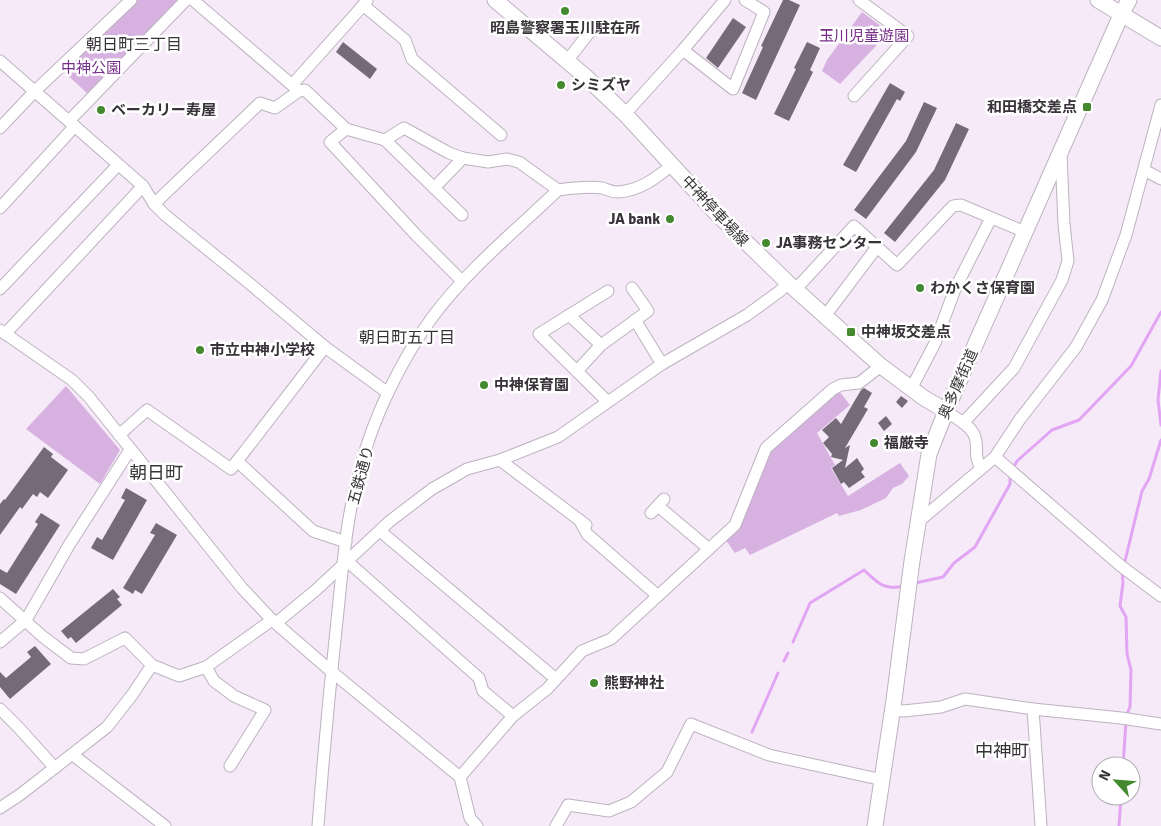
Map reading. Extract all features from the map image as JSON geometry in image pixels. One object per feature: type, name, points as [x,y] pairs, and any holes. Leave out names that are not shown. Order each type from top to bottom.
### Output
[{"type":"main road","name":"中神停車場線","points":[[494,0],[567,61],[625,114],[716,213],[791,287],[880,366],[911,389],[946,411]]},
{"type":"main road","points":[[1098,0],[1161,38]]},
{"type":"main road","name":"奥多摩街道","points":[[875,826],[929,454],[946,411],[1061,150],[1130,0]]},
{"type":"street","points":[[0,128],[35,91],[131,0]]},
{"type":"street","points":[[0,208],[72,124],[186,0]]},
{"type":"street","points":[[193,0],[295,88],[305,90],[346,129],[385,140],[462,215]]},
{"type":"street","points":[[625,114],[725,0]]},
{"type":"street","points":[[683,50],[733,89],[764,12],[744,0]]},
{"type":"street","points":[[854,96],[908,36],[858,0]]},
{"type":"street","points":[[154,204],[260,103],[275,108],[295,88],[366,3],[405,40],[412,59],[501,135]]},
{"type":"street","points":[[567,61],[595,25]]},
{"type":"street","points":[[0,61],[142,186],[165,216],[248,282],[325,347],[388,393]]},
{"type":"street","points":[[918,522],[995,457],[1020,419],[1076,348],[1098,308],[1126,235],[1161,104]]},
{"type":"street","points":[[385,140],[404,128],[449,153],[463,158],[488,162],[507,159],[519,162],[558,190],[576,187],[603,188],[614,192],[633,190],[655,179],[672,165]]},
{"type":"street","points":[[346,129],[330,142],[417,236],[462,281]]},
{"type":"street","points":[[963,423],[1014,368],[1062,280],[1068,261],[1064,224],[1061,150]]},
{"type":"street","points":[[434,188],[463,158]]},
{"type":"street","points":[[0,289],[118,164]]},
{"type":"street","points":[[1144,170],[1161,179]]},
{"type":"street","points":[[142,186],[2,332],[72,380],[89,397],[242,588],[274,622],[460,777],[470,818],[477,826]]},
{"type":"street","name":"五鉄通り","points":[[318,826],[346,542],[360,468],[388,393],[412,348],[431,319],[462,281],[558,190]]},
{"type":"street","points":[[0,598],[42,636],[71,658],[84,659],[125,638],[152,665],[179,676],[206,667],[274,622],[316,590],[390,521],[432,489],[467,468],[500,460],[558,436],[662,364],[747,314],[780,291],[791,287],[854,226],[898,265],[953,206],[961,205],[1025,232]]},
{"type":"street","points":[[911,389],[935,343],[955,289],[991,218]]},
{"type":"street","points":[[825,316],[878,247]]},
{"type":"street","points":[[607,401],[539,334],[608,291]]},
{"type":"street","points":[[577,371],[601,345],[648,311],[639,291]]},
{"type":"street","points":[[569,315],[601,345]]},
{"type":"street","points":[[635,320],[662,364]]},
{"type":"street","points":[[119,435],[147,410],[231,470],[325,347]]},
{"type":"street","points":[[460,777],[513,716],[548,689],[582,651],[610,639],[735,525],[766,448],[832,389],[842,384],[860,383],[880,366]]},
{"type":"street","points":[[946,411],[963,423],[975,438],[976,459],[981,468]]},
{"type":"street","points":[[0,642],[26,620],[69,545],[130,450]]},
{"type":"street","points":[[995,457],[1120,566],[1161,596]]},
{"type":"street","points":[[237,460],[313,531],[346,542]]},
{"type":"street","points":[[500,460],[583,523],[587,534],[658,596]]},
{"type":"street","points":[[658,506],[709,549]]},
{"type":"street","points":[[380,531],[556,679]]},
{"type":"street","points":[[345,563],[479,678],[483,691],[513,716]]},
{"type":"street","points":[[0,808],[107,728],[152,665]]},
{"type":"street","points":[[206,667],[214,681],[234,696],[265,710],[230,766]]},
{"type":"street","points":[[893,710],[904,711],[941,706],[966,699],[1161,724]]},
{"type":"street","points":[[0,709],[55,768]]},
{"type":"street","points":[[1033,709],[1041,826]]},
{"type":"street","points":[[556,826],[568,805],[610,811],[631,802],[667,772],[691,724],[768,756],[883,780]]},
{"type":"street","points":[[72,754],[165,826]]},
{"type":"green space","name":"中神公園","points":[[135,0],[184,0],[90,96],[61,69]]},
{"type":"green space","name":"玉川児童遊園","points":[[862,12],[889,32],[840,84],[822,71],[827,60]]},
{"type":"green space","points":[[66,386],[120,450],[100,484],[26,429]]},
{"type":"green space","points":[[839,391],[850,405],[817,433],[835,465],[831,468],[848,496],[900,463],[909,476],[902,484],[893,488],[886,498],[861,510],[839,516],[837,513],[750,555],[745,548],[735,553],[725,539],[770,449]]},
{"type":"building","points":[[783,0],[789,0],[800,5],[756,100],[742,93],[763,47],[761,46]]},
{"type":"building","points":[[733,18],[746,27],[718,68],[706,58]]},
{"type":"building","points":[[343,42],[377,69],[370,79],[336,52]]},
{"type":"building","points":[[807,42],[820,48],[810,70],[813,72],[789,121],[774,114]]},
{"type":"building","points":[[890,83],[905,92],[900,101],[897,99],[856,172],[843,165]]},
{"type":"building","points":[[924,102],[937,108],[916,152],[866,219],[854,210],[906,141]]},
{"type":"building","points":[[956,123],[969,129],[945,180],[895,242],[884,233],[934,170]]},
{"type":"building","points":[[864,388],[872,393],[864,407],[868,409],[845,448],[850,445],[845,468],[857,458],[864,469],[861,472],[865,477],[849,488],[844,482],[841,484],[832,468],[843,460],[831,457],[832,454],[823,443],[829,437],[822,430],[836,418],[841,424]]},
{"type":"building","points":[[901,396],[908,401],[902,408],[896,402]]},
{"type":"building","points":[[886,416],[892,424],[884,431],[878,423]]},
{"type":"building","points":[[44,447],[53,454],[51,457],[68,470],[48,498],[40,492],[37,497],[33,494],[22,509],[20,507],[0,535],[0,504],[5,500]]},
{"type":"building","points":[[126,488],[147,500],[113,560],[91,548],[97,537],[102,540],[125,500],[121,498]]},
{"type":"building","points":[[41,513],[60,525],[16,594],[0,584],[0,569],[7,573],[38,524],[35,522]]},
{"type":"building","points":[[156,523],[177,535],[142,594],[135,590],[133,594],[123,588],[155,535],[150,533]]},
{"type":"building","points":[[113,589],[120,597],[117,599],[122,605],[76,643],[71,637],[68,639],[61,631]]},
{"type":"building","points":[[35,646],[51,664],[10,699],[0,687],[0,672],[6,678],[31,657],[27,652]]},
{"type":"waterway","points":[[1012,470],[1017,461],[1052,430],[1079,420],[1131,366],[1161,312]]},
{"type":"waterway","points":[[1161,371],[1158,400],[1161,425]]},
{"type":"waterway","points":[[1125,561],[1142,491],[1149,479],[1161,440]]},
{"type":"waterway","points":[[915,583],[943,577],[954,563],[975,547],[1010,484],[1010,475]]},
{"type":"waterway","points":[[793,642],[810,603],[864,570],[886,587],[904,586]]},
{"type":"waterway","points":[[1122,571],[1123,583],[1120,606],[1126,617],[1127,654],[1131,670],[1130,707],[1126,716]]},
{"type":"waterway","points":[[784,661],[788,653]]},
{"type":"waterway","points":[[752,732],[778,673]]},
{"type":"waterway","points":[[1124,756],[1126,722]]},
{"type":"waterway","points":[[1119,826],[1120,806]]},
{"type":"place","name":"昭島警察署玉川駐在所","points":[[565,11]]},
{"type":"place","name":"シミズヤ","points":[[561,85]]},
{"type":"place","name":"和田橋交差点","points":[[1087,107]]},
{"type":"place","name":"ベーカリー寿屋","points":[[101,110]]},
{"type":"place","name":"JA bank","points":[[670,219]]},
{"type":"place","name":"JA事務センター","points":[[766,243]]},
{"type":"place","name":"わかくさ保育園","points":[[920,288]]},
{"type":"place","name":"中神坂交差点","points":[[851,332]]},
{"type":"place","name":"市立中神小学校","points":[[200,350]]},
{"type":"place","name":"中神保育園","points":[[484,385]]},
{"type":"place","name":"福厳寺","points":[[874,443]]},
{"type":"place","name":"熊野神社","points":[[594,683]]},
{"type":"district","name":"朝日町三丁目","points":[[134,45]]},
{"type":"district","name":"朝日町五丁目","points":[[407,338]]},
{"type":"district","name":"朝日町","points":[[156,473]]},
{"type":"district","name":"中神町","points":[[1002,751]]}]
